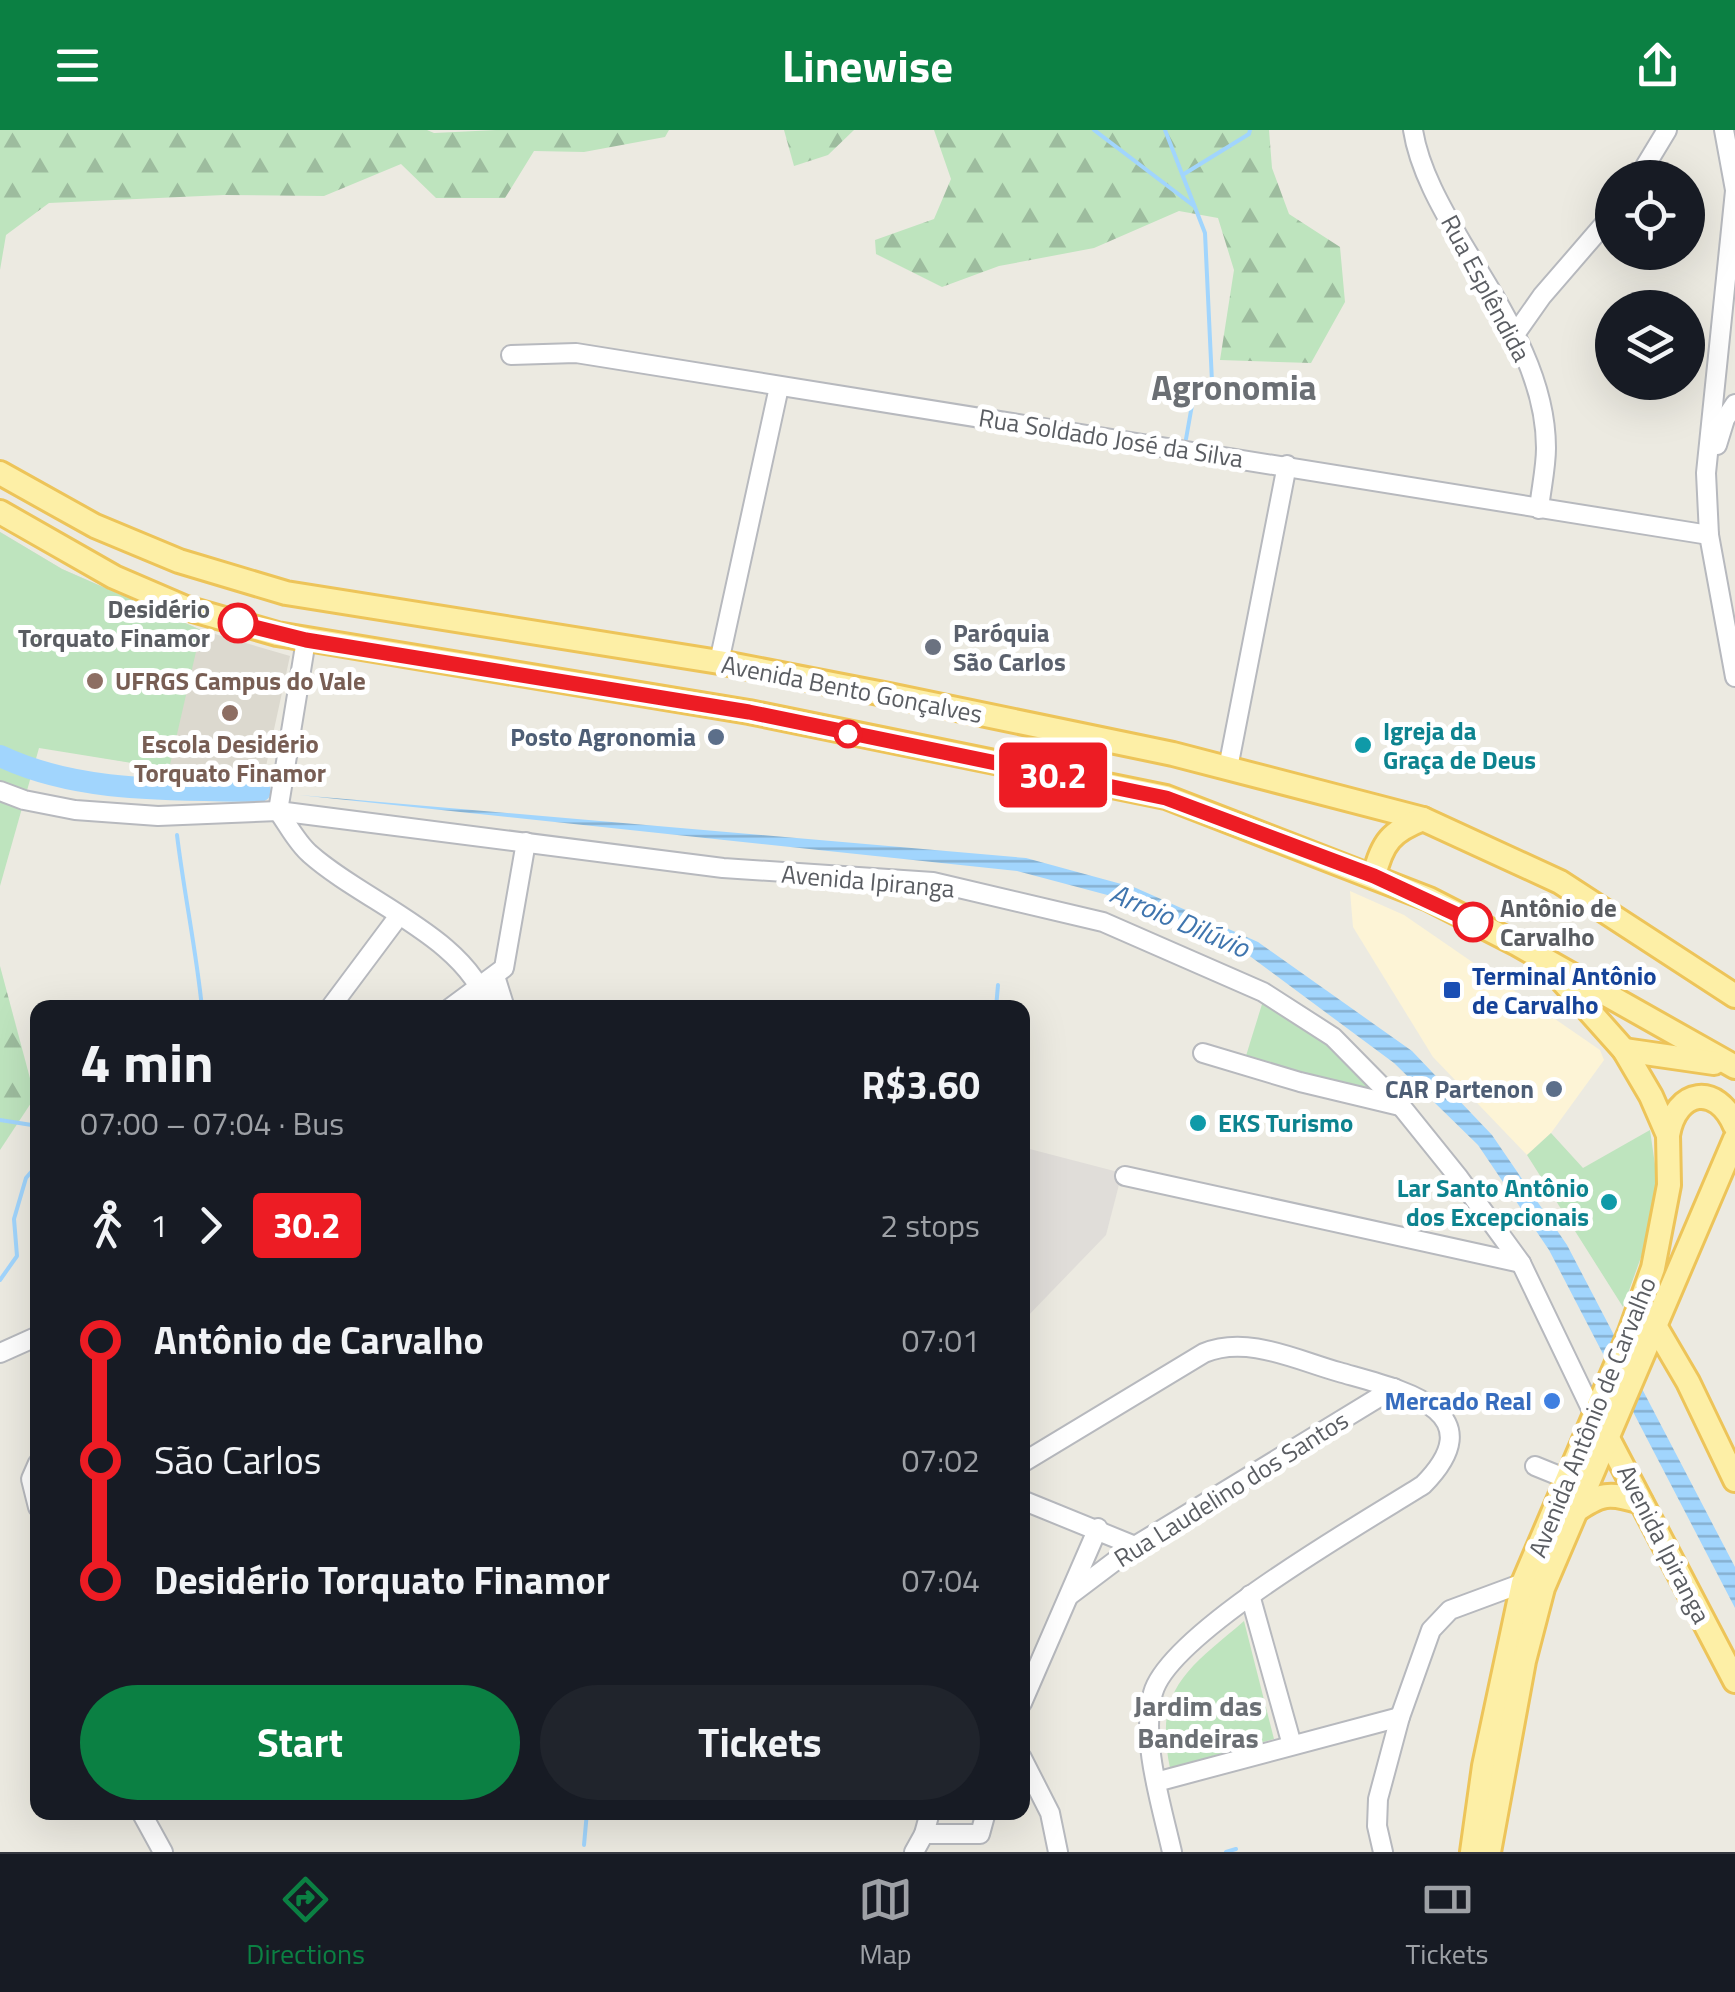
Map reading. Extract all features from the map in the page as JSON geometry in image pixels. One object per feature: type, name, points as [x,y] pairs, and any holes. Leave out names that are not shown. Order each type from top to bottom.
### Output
[{"type":"main road","name":"Avenida Bento Gonçalves","points":[[0,473],[95,526],[180,561],[277,590],[719,662],[889,694],[1228,768],[1424,818],[1560,882],[1735,996]]},
{"type":"main road","name":"Avenida Bento Gonçalves","points":[[0,512],[114,577],[186,608],[306,640],[749,712],[1166,798],[1429,899],[1734,1066]]},
{"type":"main road","points":[[1374,876],[1388,839],[1400,828],[1424,818]]},
{"type":"main road","name":"Avenida Antônio de Carvalho","points":[[1490,1852],[1524,1661],[1533,1586],[1574,1512],[1606,1420],[1610,1377],[1630,1332],[1662,1232],[1669,1185],[1668,1135],[1651,1096],[1624,1050],[1542,958]]},
{"type":"main road","points":[[1624,1050],[1734,1066]]},
{"type":"main road","points":[[1668,1135],[1677,1109],[1701,1097],[1728,1108],[1735,1126]]},
{"type":"main road","name":"Avenida Antônio de Carvalho","points":[[1472,1852],[1484,1766],[1567,1479],[1638,1361],[1735,1138]]},
{"type":"main road","points":[[1654,1324],[1688,1382],[1735,1480]]},
{"type":"main road","name":"Avenida Ipiranga","points":[[1606,1420],[1641,1502],[1735,1681]]},
{"type":"main road","points":[[1574,1512],[1594,1497],[1616,1494],[1641,1502]]},
{"type":"street","name":"Rua Esplêndida","points":[[1413,130],[1418,151],[1448,218],[1516,333],[1537,392],[1546,446],[1539,509]]},
{"type":"street","points":[[1649,160],[1667,130]]},
{"type":"street","points":[[1724,130],[1735,191],[1706,473],[1709,535],[1735,677]]},
{"type":"street","points":[[1516,333],[1595,235]]},
{"type":"street","name":"Rua Soldado José da Silva","points":[[512,355],[576,353],[1709,535]]},
{"type":"street","points":[[719,662],[779,387]]},
{"type":"street","points":[[1706,473],[1724,419],[1735,404]]},
{"type":"street","points":[[1720,440],[1735,425]]},
{"type":"street","points":[[1228,768],[1286,465]]},
{"type":"street","points":[[306,640],[278,811],[306,852],[355,889],[452,951],[488,981],[500,1000]]},
{"type":"street","name":"Avenida Ipiranga","points":[[0,791],[75,810],[158,816],[278,811],[723,868],[933,882],[1103,922],[1262,992],[1334,1036],[1400,1106],[1459,1178],[1520,1263],[1606,1420]]},
{"type":"street","points":[[461,1000],[504,968],[526,842]]},
{"type":"street","points":[[336,1000],[398,916]]},
{"type":"street","points":[[488,981],[488,1000]]},
{"type":"street","points":[[1202,1053],[1400,1106]]},
{"type":"street","points":[[1125,1176],[1520,1263]]},
{"type":"street","points":[[0,1354],[30,1340]]},
{"type":"street","points":[[1030,1458],[1222,1346],[1251,1347],[1394,1388],[1432,1403],[1447,1421],[1448,1452],[1442,1467],[1423,1485],[1250,1595],[1194,1642],[1155,1686],[1151,1726],[1156,1782],[1172,1852]]},
{"type":"street","points":[[1567,1354],[1584,1369],[1610,1377]]},
{"type":"street","name":"Rua Laudelino dos Santos","points":[[1070,1595],[1135,1546],[1394,1388]]},
{"type":"street","points":[[1535,1466],[1567,1479]]},
{"type":"street","points":[[1030,1503],[1135,1546]]},
{"type":"street","name":"Rua Laudelino dos Santos","points":[[1030,1685],[1098,1528]]},
{"type":"street","points":[[1383,1852],[1376,1826],[1378,1799],[1400,1717],[1431,1630],[1450,1610],[1533,1586]]},
{"type":"street","points":[[1250,1595],[1292,1745]]},
{"type":"street","points":[[1156,1782],[1400,1717]]},
{"type":"street","points":[[1030,1774],[1050,1813],[1058,1852]]},
{"type":"street","points":[[145,1820],[163,1852]]},
{"type":"street","points":[[914,1852],[928,1820]]},
{"type":"street","points":[[924,1834],[980,1834],[984,1820]]},
{"type":"shaded area","name":"UFRGS Campus do Vale","points":[[0,532],[62,569],[201,630],[290,656],[263,780],[39,747]]},
{"type":"shaded area","name":"Terminal Antônio de Carvalho","points":[[1350,891],[1404,915],[1600,1050],[1604,1060],[1551,1133],[1527,1155],[1433,1057],[1353,927]]},
{"type":"shaded area","points":[[1030,1149],[1122,1173],[1106,1235],[1030,1314]]},
{"type":"green space","points":[[0,130],[669,130],[665,137],[584,152],[534,151],[505,198],[436,198],[401,164],[324,196],[224,195],[49,203],[6,235],[0,270]]},
{"type":"green space","points":[[784,130],[854,130],[828,155],[794,166]]},
{"type":"green space","points":[[934,130],[1269,130],[1272,168],[1289,214],[1340,247],[1345,302],[1311,363],[1220,360],[1234,270],[1218,218],[1179,211],[1094,248],[999,266],[942,287],[876,254],[875,240],[934,219],[951,179]]},
{"type":"green space","name":"UFRGS Campus do Vale","points":[[0,532],[62,569],[201,630],[169,769],[39,748],[0,886]]},
{"type":"green space","points":[[0,966],[30,1078],[30,1105],[0,1150]]},
{"type":"green space","points":[[1263,1001],[1323,1041],[1380,1096],[1245,1059]]},
{"type":"green space","points":[[1650,1130],[1657,1179],[1653,1224],[1623,1307],[1527,1155],[1551,1133],[1583,1168]]},
{"type":"green space","points":[[1244,1621],[1274,1739],[1170,1768],[1167,1717],[1180,1682],[1207,1652]]},
{"type":"water","name":"Arroio Dilúvio","points":[[299,795],[1026,858],[1136,888],[1258,942],[1412,1051],[1492,1135],[1567,1245],[1735,1567],[1735,1608],[1549,1250],[1478,1145],[1394,1063],[1247,954],[1130,901],[1017,871]]},
{"type":"waterway","points":[[1094,130],[1194,206]]},
{"type":"waterway","points":[[1165,130],[1205,233],[1212,382],[1192,405],[1186,439]]},
{"type":"waterway","points":[[1184,174],[1250,130]]},
{"type":"waterway","name":"Arroio Dilúvio","points":[[0,756],[62,777],[95,783],[260,791]]},
{"type":"waterway","points":[[177,835],[201,1000]]},
{"type":"waterway","points":[[997,1000],[998,985]]},
{"type":"waterway","points":[[0,1120],[30,1125]]},
{"type":"waterway","points":[[0,1280],[17,1256],[14,1219],[30,1173]]},
{"type":"waterway","points":[[584,1845],[586,1820]]},
{"type":"waterway","points":[[1226,1852],[1236,1849]]},
{"type":"bus line","name":"30.2","points":[[238,623],[306,640],[749,712],[1166,798],[1374,876],[1473,922]]},
{"type":"place","name":"Desidério Torquato Finamor","points":[[238,623]]},
{"type":"place","name":"Paróquia São Carlos","points":[[933,647]]},
{"type":"place","name":"UFRGS Campus do Vale","points":[[95,681]]},
{"type":"place","name":"Escola Desidério Torquato Finamor","points":[[230,713]]},
{"type":"place","name":"Posto Agronomia","points":[[716,737]]},
{"type":"place","name":"Igreja da Graça de Deus","points":[[1363,745]]},
{"type":"place","name":"Antônio de Carvalho","points":[[1473,922]]},
{"type":"place","name":"Terminal Antônio de Carvalho","points":[[1452,990]]},
{"type":"place","name":"CAR Partenon","points":[[1554,1089]]},
{"type":"place","name":"EKS Turismo","points":[[1198,1123]]},
{"type":"place","name":"Lar Santo Antônio dos Excepcionais","points":[[1609,1202]]},
{"type":"place","name":"Mercado Real","points":[[1552,1401]]},
{"type":"district","name":"Agronomia","points":[[1234,387]]},
{"type":"district","name":"Jardim das Bandeiras","points":[[1198,1721]]}]
